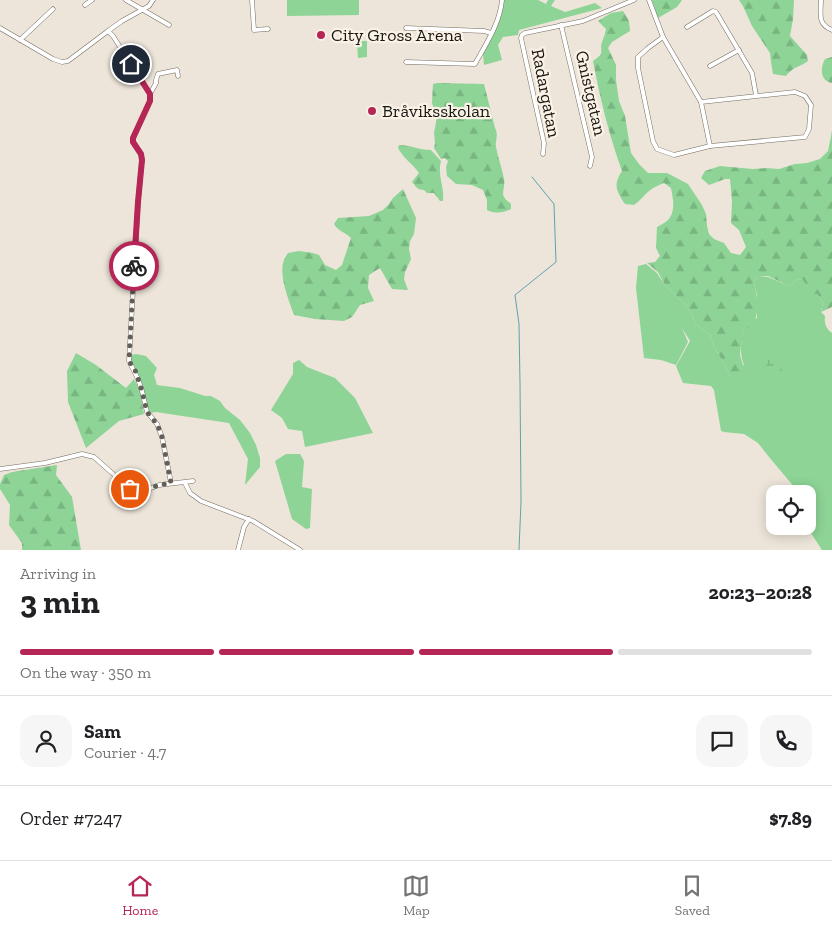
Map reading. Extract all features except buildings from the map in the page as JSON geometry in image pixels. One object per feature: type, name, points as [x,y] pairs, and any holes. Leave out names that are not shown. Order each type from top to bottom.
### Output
[{"type":"street","points":[[85,5],[92,0]]},
{"type":"street","points":[[126,0],[169,25]]},
{"type":"street","points":[[0,28],[53,59],[62,62],[68,61],[122,21],[148,6],[153,0]]},
{"type":"street","points":[[252,0],[254,30],[268,29]]},
{"type":"street","points":[[406,62],[475,64],[499,15],[502,0]]},
{"type":"street","name":"Radargatan","points":[[543,154],[544,144],[521,38],[522,35],[583,20],[634,0]]},
{"type":"street","points":[[649,0],[663,37],[701,102],[710,146]]},
{"type":"street","points":[[821,0],[822,23],[832,30]]},
{"type":"street","points":[[20,40],[53,9]]},
{"type":"street","points":[[687,27],[713,11],[716,12],[752,73],[756,95]]},
{"type":"street","name":"Gnistgatan","points":[[561,25],[592,157],[590,166]]},
{"type":"street","points":[[406,28],[484,30],[491,33]]},
{"type":"street","points":[[108,31],[150,94]]},
{"type":"street","points":[[663,37],[638,57],[638,68],[653,141],[657,149],[674,155],[710,146],[805,137],[809,129],[811,105],[805,96],[795,92],[701,102]]},
{"type":"street","points":[[710,66],[739,50]]},
{"type":"street","points":[[171,483],[162,437],[157,424],[147,412],[136,372],[129,361],[142,160],[141,154],[133,142],[133,138],[150,101],[150,94],[158,74],[177,70],[178,76]]},
{"type":"street","points":[[0,470],[45,463],[82,454],[94,457],[130,489],[141,492],[159,485],[193,481]]},
{"type":"street","points":[[185,483],[190,493],[201,501],[249,519],[300,550]]},
{"type":"street","points":[[238,550],[244,527],[249,519]]},
{"type":"green space","points":[[287,0],[359,0],[359,15],[287,16]]},
{"type":"green space","points":[[503,0],[538,0],[546,4],[548,0],[555,0],[551,6],[565,12],[595,3],[602,8],[519,30],[518,35],[503,37],[498,45],[502,60],[484,65],[483,54],[499,23]]},
{"type":"green space","points":[[652,0],[682,0],[677,7],[658,18]]},
{"type":"green space","points":[[739,0],[794,0],[790,36],[807,55],[808,61],[786,76],[773,74],[770,53],[752,26]]},
{"type":"green space","points":[[623,11],[629,21],[630,31],[612,42],[608,48],[616,65],[619,101],[625,116],[631,153],[648,173],[667,173],[688,184],[706,214],[709,234],[714,239],[724,243],[731,253],[740,255],[746,247],[739,230],[731,223],[730,179],[709,185],[701,178],[705,171],[720,166],[779,169],[820,159],[828,151],[832,131],[832,307],[821,312],[823,302],[817,294],[806,296],[807,286],[802,279],[789,286],[768,276],[758,276],[754,282],[757,305],[755,321],[753,327],[744,328],[741,345],[740,355],[746,375],[736,385],[714,347],[710,335],[695,324],[692,314],[685,304],[665,285],[658,272],[647,263],[655,262],[660,256],[656,248],[657,227],[671,216],[673,205],[671,188],[664,183],[658,185],[634,205],[625,204],[617,188],[617,180],[622,171],[605,116],[593,61],[601,54],[606,29],[598,21],[611,13]]},
{"type":"green space","points":[[357,41],[367,41],[367,57],[358,58]]},
{"type":"green space","points":[[832,57],[832,83],[823,77],[822,66],[825,59]]},
{"type":"green space","points":[[433,84],[484,84],[497,133],[496,147],[504,181],[503,194],[505,199],[511,204],[511,209],[499,212],[487,210],[487,200],[483,190],[472,185],[456,184],[447,176],[446,167],[448,161],[445,158],[441,159],[434,148],[437,117],[432,103]]},
{"type":"green space","points":[[399,145],[431,150],[441,161],[443,201],[440,201],[434,193],[427,193],[419,189],[412,182],[419,173],[400,152]]},
{"type":"green space","points":[[403,189],[416,218],[414,234],[410,241],[409,249],[411,259],[404,279],[408,290],[392,289],[380,268],[369,275],[368,288],[374,301],[360,305],[352,317],[344,321],[294,315],[282,273],[284,260],[288,253],[299,251],[319,255],[325,265],[336,270],[342,265],[351,238],[334,224],[338,218],[369,216],[383,210]]},
{"type":"green space","points":[[646,264],[657,273],[665,285],[685,304],[692,314],[695,324],[710,335],[714,347],[730,376],[744,365],[741,351],[742,337],[744,328],[757,318],[757,295],[754,282],[758,276],[768,277],[789,286],[802,279],[823,302],[821,312],[825,316],[827,328],[832,333],[832,550],[822,550],[812,535],[816,535],[816,485],[792,485],[758,443],[744,434],[721,431],[714,390],[711,386],[683,383],[676,366],[690,341],[682,328],[688,342],[676,365],[661,360],[644,358],[636,288],[638,266]]},
{"type":"green space","points":[[76,353],[96,365],[126,388],[134,379],[140,390],[144,414],[119,421],[86,448],[68,402],[67,371]]},
{"type":"green space","points":[[131,355],[146,356],[157,368],[154,375],[157,385],[180,388],[211,396],[220,401],[225,408],[240,420],[250,433],[260,458],[260,467],[245,485],[248,459],[229,423],[156,412],[149,413],[130,361]]},
{"type":"green space","points":[[773,358],[781,362],[784,370],[775,373],[767,367],[765,361]]},
{"type":"green space","points":[[299,360],[307,367],[335,378],[355,398],[373,433],[305,447],[302,431],[288,429],[282,418],[271,410],[293,374],[293,363]]},
{"type":"green space","points":[[286,454],[300,454],[304,461],[302,487],[312,489],[310,528],[306,529],[292,519],[275,461]]},
{"type":"green space","points":[[57,465],[56,475],[72,497],[81,550],[22,550],[22,543],[9,525],[10,505],[0,489],[0,484],[4,475],[12,472]]},
{"type":"waterway","points":[[519,550],[521,502],[520,383],[519,324],[515,295],[556,262],[554,204],[532,177]]},
{"type":"way so far","points":[[130,489],[141,492],[159,485],[171,483],[162,437],[157,424],[147,412],[136,372],[129,361],[134,266]]},
{"type":"place","name":"City Gross Arena","points":[[321,35]]},
{"type":"place","name":"Bråviksskolan","points":[[372,111]]},
{"type":"route","points":[[131,64],[150,94],[150,101],[133,138],[133,142],[141,154],[142,160],[134,266]]}]
